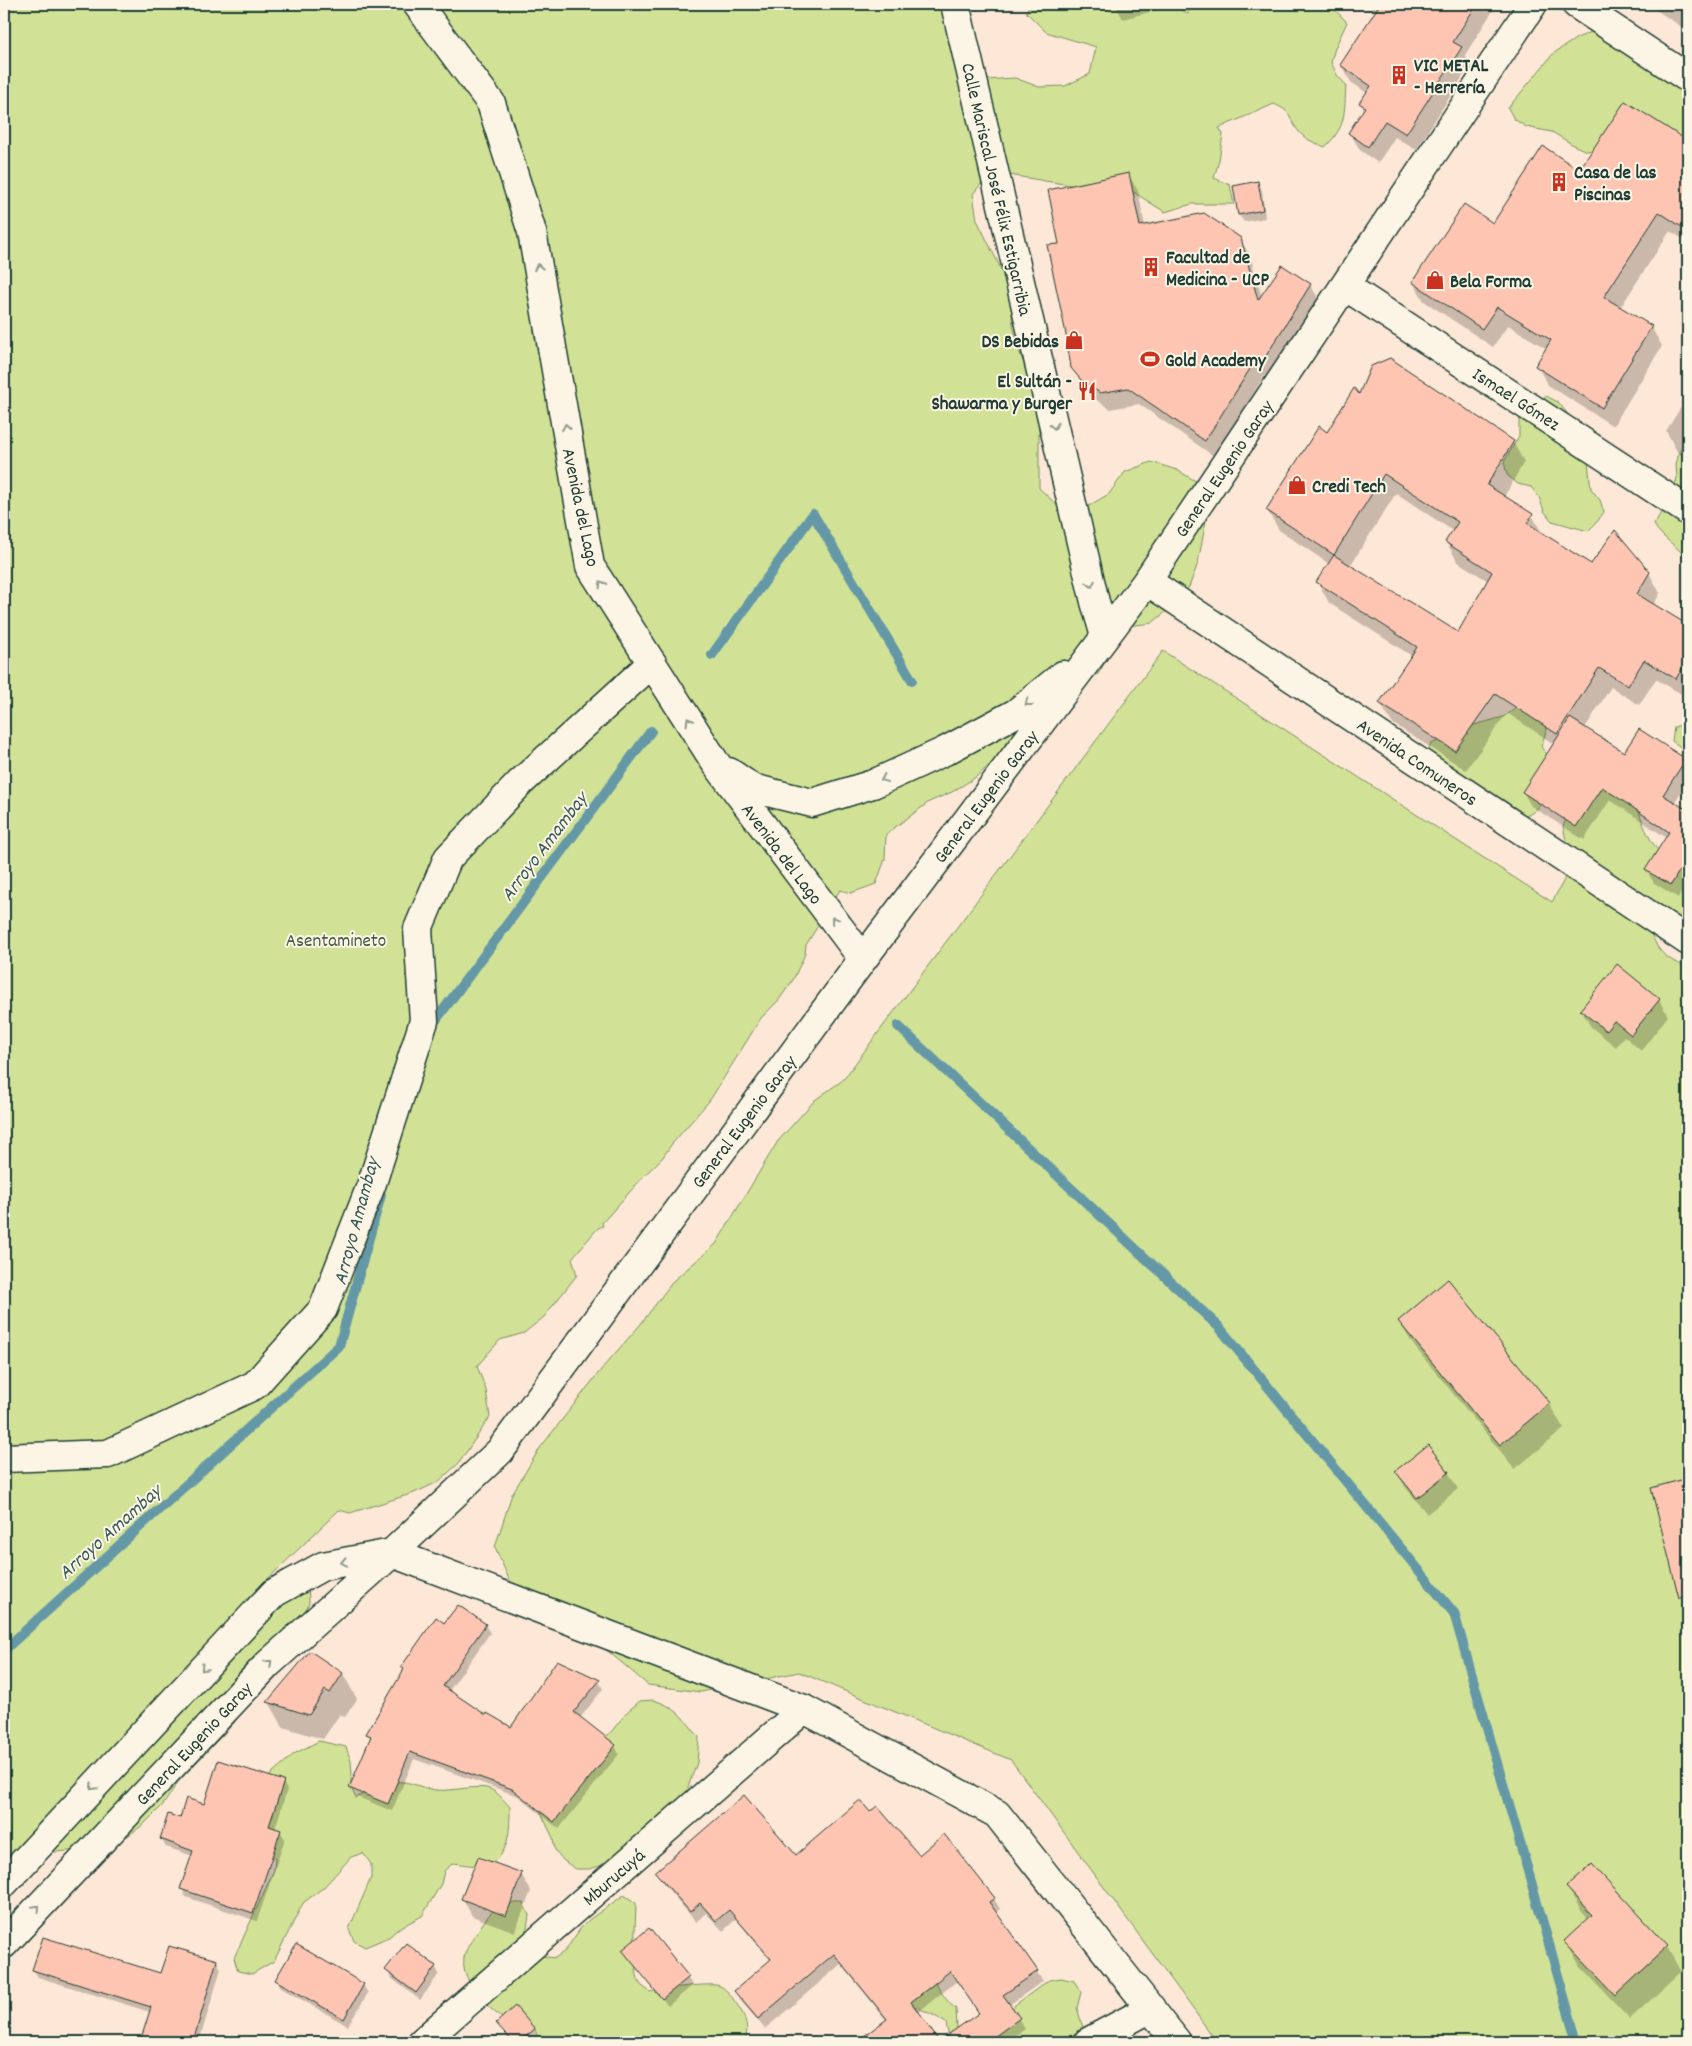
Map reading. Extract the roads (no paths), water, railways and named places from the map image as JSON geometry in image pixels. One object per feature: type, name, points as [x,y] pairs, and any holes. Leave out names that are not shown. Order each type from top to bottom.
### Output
[{"type":"street","name":"Avenida del Lago","points":[[417,4],[490,103],[532,232],[590,566],[715,762],[863,959]]},
{"type":"street","name":"Calle Mariscal José Félix Estigarribia","points":[[955,4],[1088,573],[1099,644]]},
{"type":"street","name":"General Eugenio Garay","points":[[4,1944],[268,1664],[392,1553],[500,1451],[863,959],[1147,581],[1533,4]]},
{"type":"street","points":[[1576,4],[1688,78]]},
{"type":"street","name":"Ismael Gómez","points":[[1345,286],[1688,511]]},
{"type":"street","name":"Avenida Comuneros","points":[[1147,581],[1688,941]]},
{"type":"street","points":[[715,762],[752,788],[812,804],[873,784],[945,751],[1016,713],[1099,644]]},
{"type":"street","points":[[4,1458],[108,1454],[255,1385],[323,1309],[372,1183],[424,1021],[418,929],[448,858],[520,783],[652,663]]},
{"type":"street","points":[[4,1883],[274,1594],[323,1566],[392,1553],[804,1709],[997,1814],[1177,2042]]},
{"type":"street","name":"Mburucuyá","points":[[422,2042],[804,1709]]},
{"type":"street","points":[[1088,2042],[1151,2008]]},
{"type":"waterway","points":[[712,655],[813,514],[912,680]]},
{"type":"waterway","name":"Arroyo Amambay","points":[[430,1028],[651,731]]},
{"type":"waterway","points":[[898,1026],[1219,1327],[1454,1613],[1577,2042]]},
{"type":"waterway","name":"Arroyo Amambay","points":[[4,1650],[339,1346],[381,1195]]},
{"type":"place","name":"VIC METAL - Herrería","points":[[1399,75]]},
{"type":"place","name":"Casa de las Piscinas","points":[[1559,182]]},
{"type":"place","name":"Facultad de Medicina - UCP","points":[[1151,267]]},
{"type":"place","name":"Bela Forma","points":[[1435,280]]},
{"type":"place","name":"DS Bebidas","points":[[1074,340]]},
{"type":"place","name":"Gold Academy","points":[[1150,359]]},
{"type":"place","name":"El Sultán - Shawarma y Burger","points":[[1087,391]]},
{"type":"place","name":"Credi Tech","points":[[1297,485]]},
{"type":"park label","name":"Asentamineto","points":[[336,939]]}]
